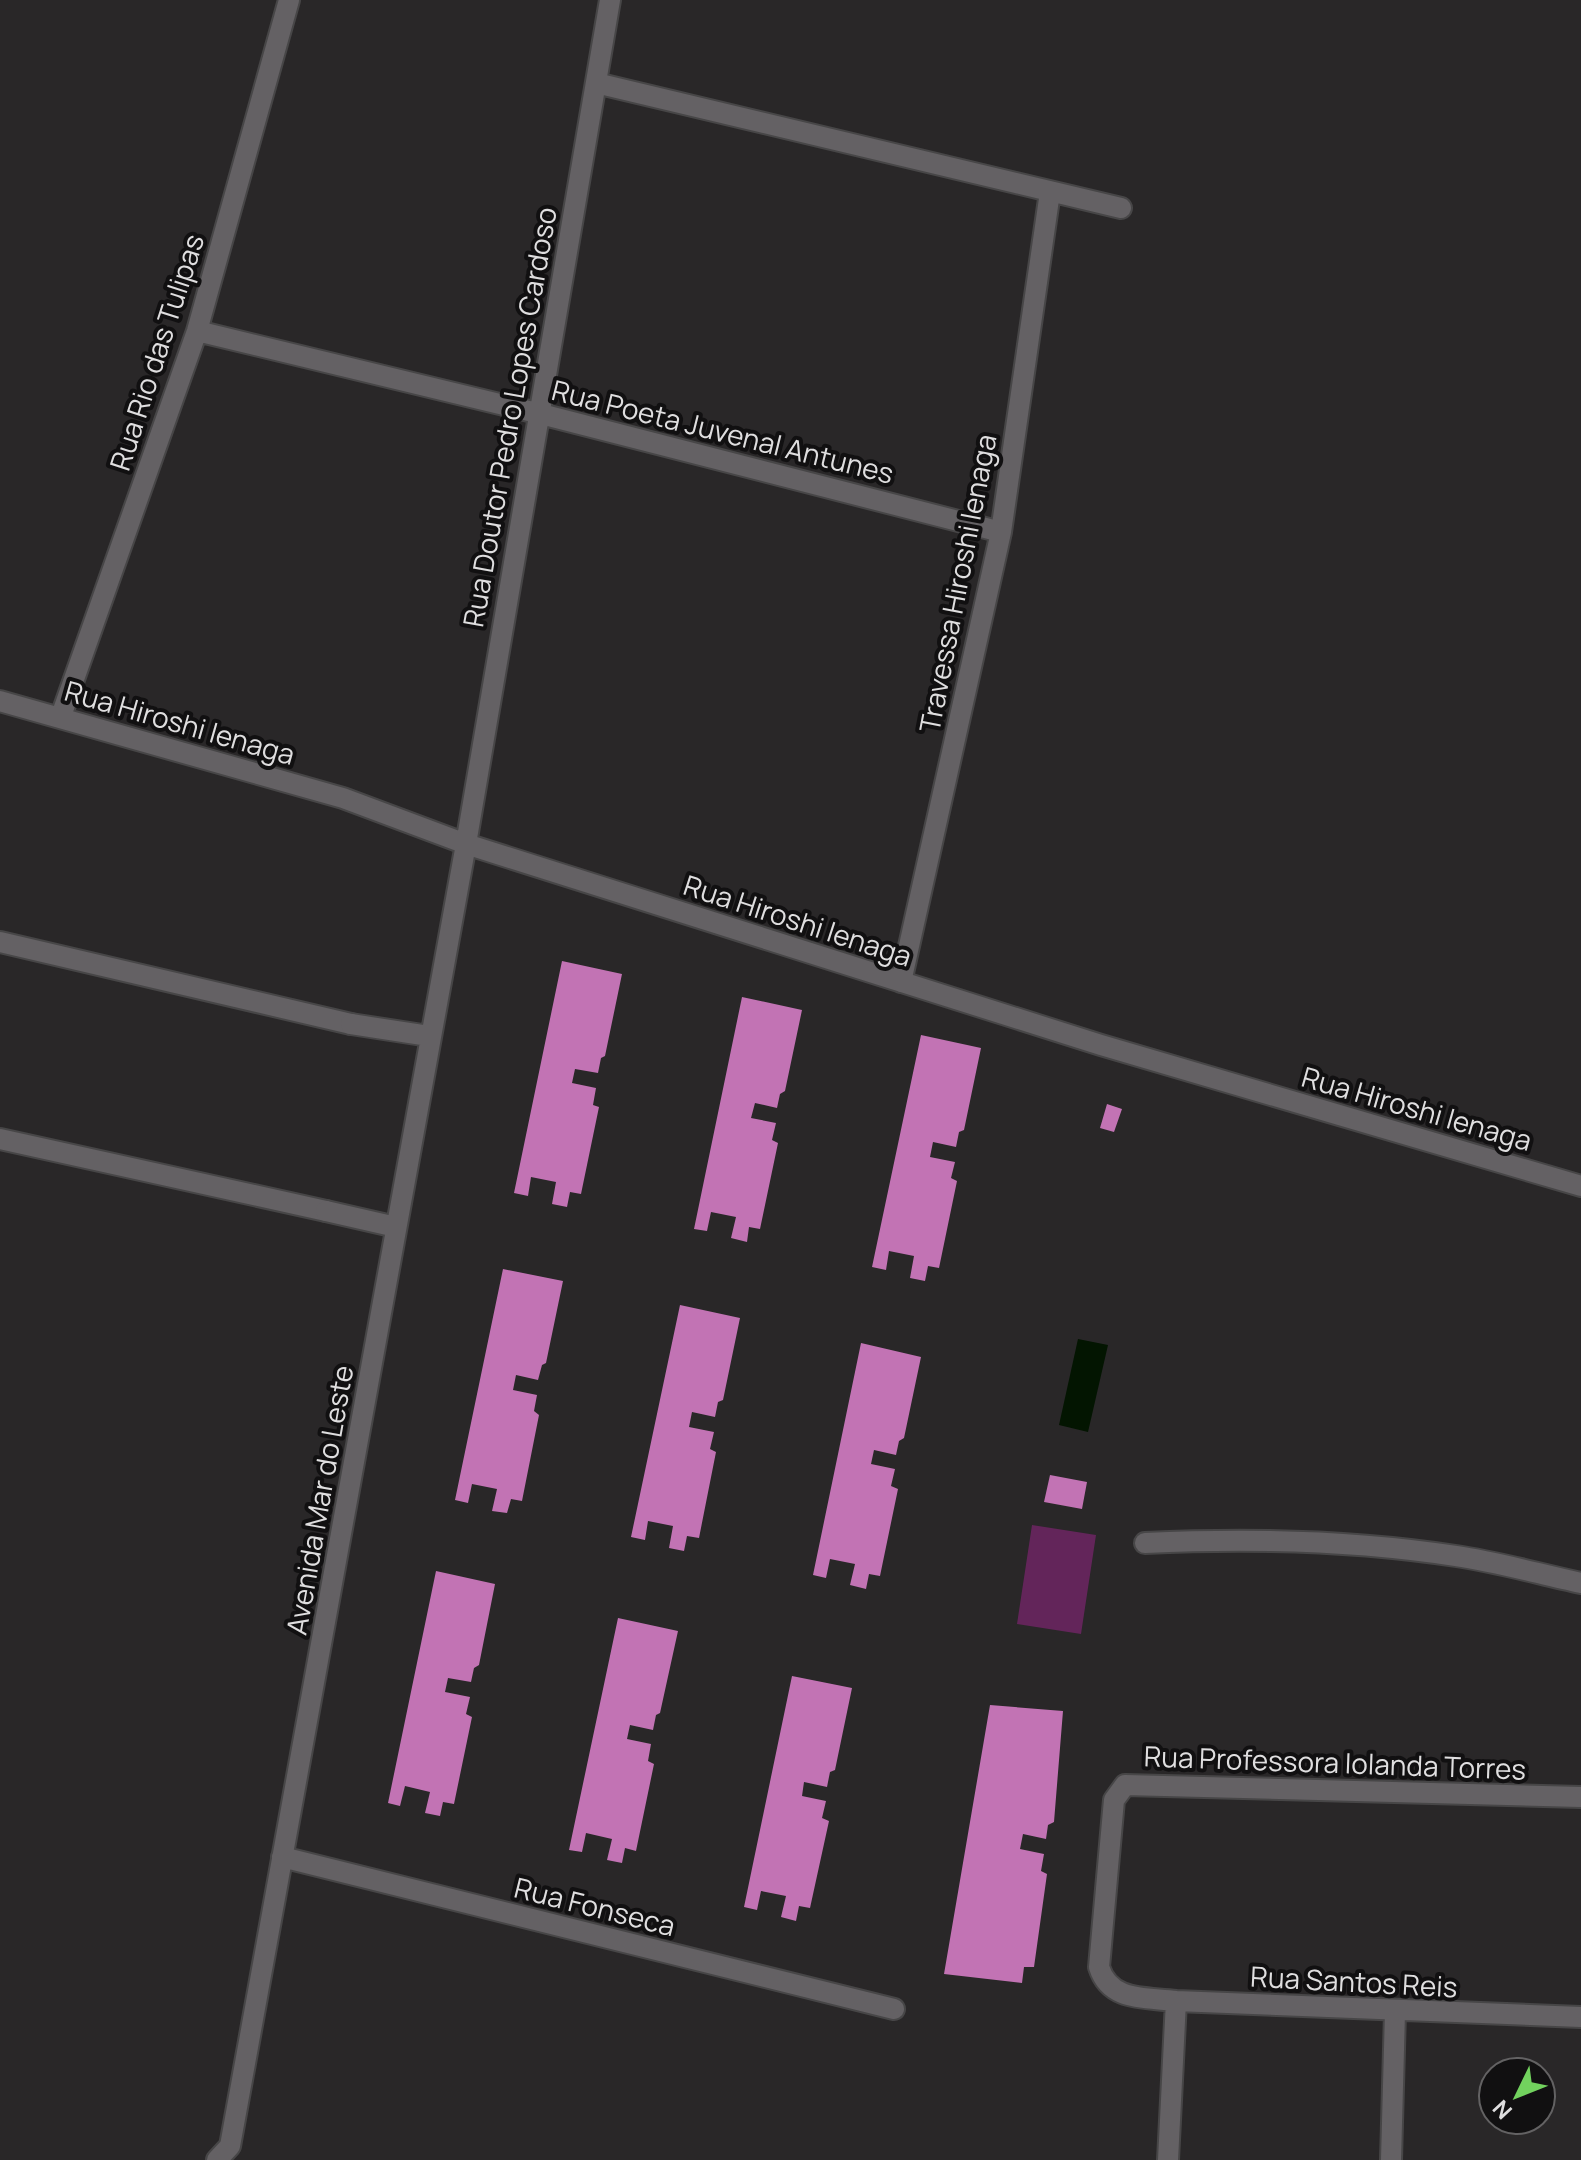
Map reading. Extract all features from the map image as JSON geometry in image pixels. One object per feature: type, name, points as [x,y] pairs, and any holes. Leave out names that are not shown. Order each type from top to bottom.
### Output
[{"type":"street","name":"Rua Rio das Tulipas","points":[[61,716],[197,331],[289,0]]},
{"type":"street","name":"Rua Doutor Pedro Lopes Cardoso","points":[[466,844],[537,413],[610,0]]},
{"type":"street","points":[[596,83],[1121,208]]},
{"type":"street","name":"Travessa Hiroshi Ienaga","points":[[901,982],[1001,532],[1050,192]]},
{"type":"street","name":"Rua Poeta Juvenal Antunes","points":[[197,331],[537,413],[1001,532]]},
{"type":"street","name":"Rua Hiroshi Ienaga","points":[[0,701],[343,798],[466,844],[1101,1045],[1581,1186]]},
{"type":"street","name":"Avenida Mar do Leste","points":[[225,2155],[466,844]]},
{"type":"street","points":[[0,942],[351,1024],[429,1036]]},
{"type":"street","points":[[0,1139],[396,1227]]},
{"type":"street","points":[[1145,1543],[1242,1539],[1343,1543],[1457,1556],[1581,1583]]},
{"type":"street","name":"Rua Professora Iolanda Torres","points":[[1125,1995],[1104,1982],[1099,1967],[1114,1800],[1125,1785],[1581,1797]]},
{"type":"street","name":"Rua Fonseca","points":[[282,1857],[894,2009]]},
{"type":"street","name":"Rua Santos Reis","points":[[1125,1995],[1176,2001],[1395,2012],[1581,2017]]},
{"type":"street","points":[[1168,2160],[1176,2001]]},
{"type":"street","points":[[1391,2160],[1395,2012]]},
{"type":"shaded area","points":[[1078,1339],[1108,1345],[1088,1432],[1059,1425]]},
{"type":"shaded area","points":[[1032,1525],[1096,1535],[1081,1634],[1017,1624]]},
{"type":"building","points":[[562,961],[622,974],[605,1056],[601,1058],[598,1073],[575,1069],[572,1083],[596,1088],[593,1105],[599,1107],[581,1194],[570,1192],[567,1207],[552,1204],[556,1182],[531,1177],[528,1196],[514,1193]]},
{"type":"building","points":[[742,997],[802,1010],[785,1091],[780,1094],[777,1108],[755,1103],[751,1118],[776,1123],[772,1140],[778,1143],[760,1229],[749,1227],[747,1242],[731,1238],[736,1217],[711,1212],[707,1231],[694,1229]]},
{"type":"building","points":[[921,1035],[981,1048],[964,1130],[959,1132],[956,1147],[933,1142],[930,1157],[955,1162],[951,1178],[957,1181],[939,1268],[928,1266],[925,1281],[910,1278],[914,1256],[889,1251],[886,1270],[872,1267]]},
{"type":"building","points":[[1107,1104],[1122,1109],[1114,1132],[1100,1128]]},
{"type":"building","points":[[503,1269],[563,1281],[546,1363],[542,1365],[538,1380],[516,1375],[513,1390],[537,1395],[534,1411],[539,1415],[522,1501],[511,1499],[507,1513],[492,1511],[497,1489],[472,1484],[468,1503],[455,1500]]},
{"type":"building","points":[[680,1305],[740,1318],[723,1400],[718,1402],[715,1417],[692,1412],[689,1427],[714,1432],[710,1449],[716,1452],[699,1538],[687,1536],[684,1551],[669,1548],[673,1526],[648,1521],[645,1540],[631,1537]]},
{"type":"building","points":[[861,1343],[921,1357],[904,1438],[899,1441],[896,1455],[874,1450],[871,1464],[895,1469],[891,1486],[898,1489],[880,1576],[869,1574],[866,1589],[850,1585],[855,1564],[830,1559],[826,1578],[813,1575]]},
{"type":"building","points":[[1050,1475],[1087,1482],[1082,1509],[1044,1502]]},
{"type":"building","points":[[436,1571],[495,1584],[479,1665],[474,1668],[471,1682],[448,1678],[445,1692],[470,1697],[466,1714],[472,1717],[454,1804],[443,1802],[440,1816],[425,1813],[430,1792],[405,1786],[400,1806],[388,1803]]},
{"type":"building","points":[[618,1618],[678,1631],[660,1713],[656,1715],[653,1730],[630,1725],[627,1739],[651,1744],[648,1761],[654,1764],[636,1851],[625,1848],[622,1863],[607,1860],[612,1839],[586,1833],[582,1852],[569,1850]]},
{"type":"building","points":[[792,1676],[852,1688],[835,1770],[830,1772],[827,1787],[804,1782],[802,1796],[826,1801],[822,1818],[829,1821],[810,1908],[799,1906],[796,1921],[781,1917],[786,1896],[761,1891],[757,1910],[744,1907]]},
{"type":"building","points":[[990,1705],[1063,1711],[1054,1822],[1048,1825],[1046,1839],[1023,1834],[1020,1849],[1044,1854],[1041,1871],[1047,1874],[1034,1967],[1024,1967],[1022,1983],[944,1974]]}]
